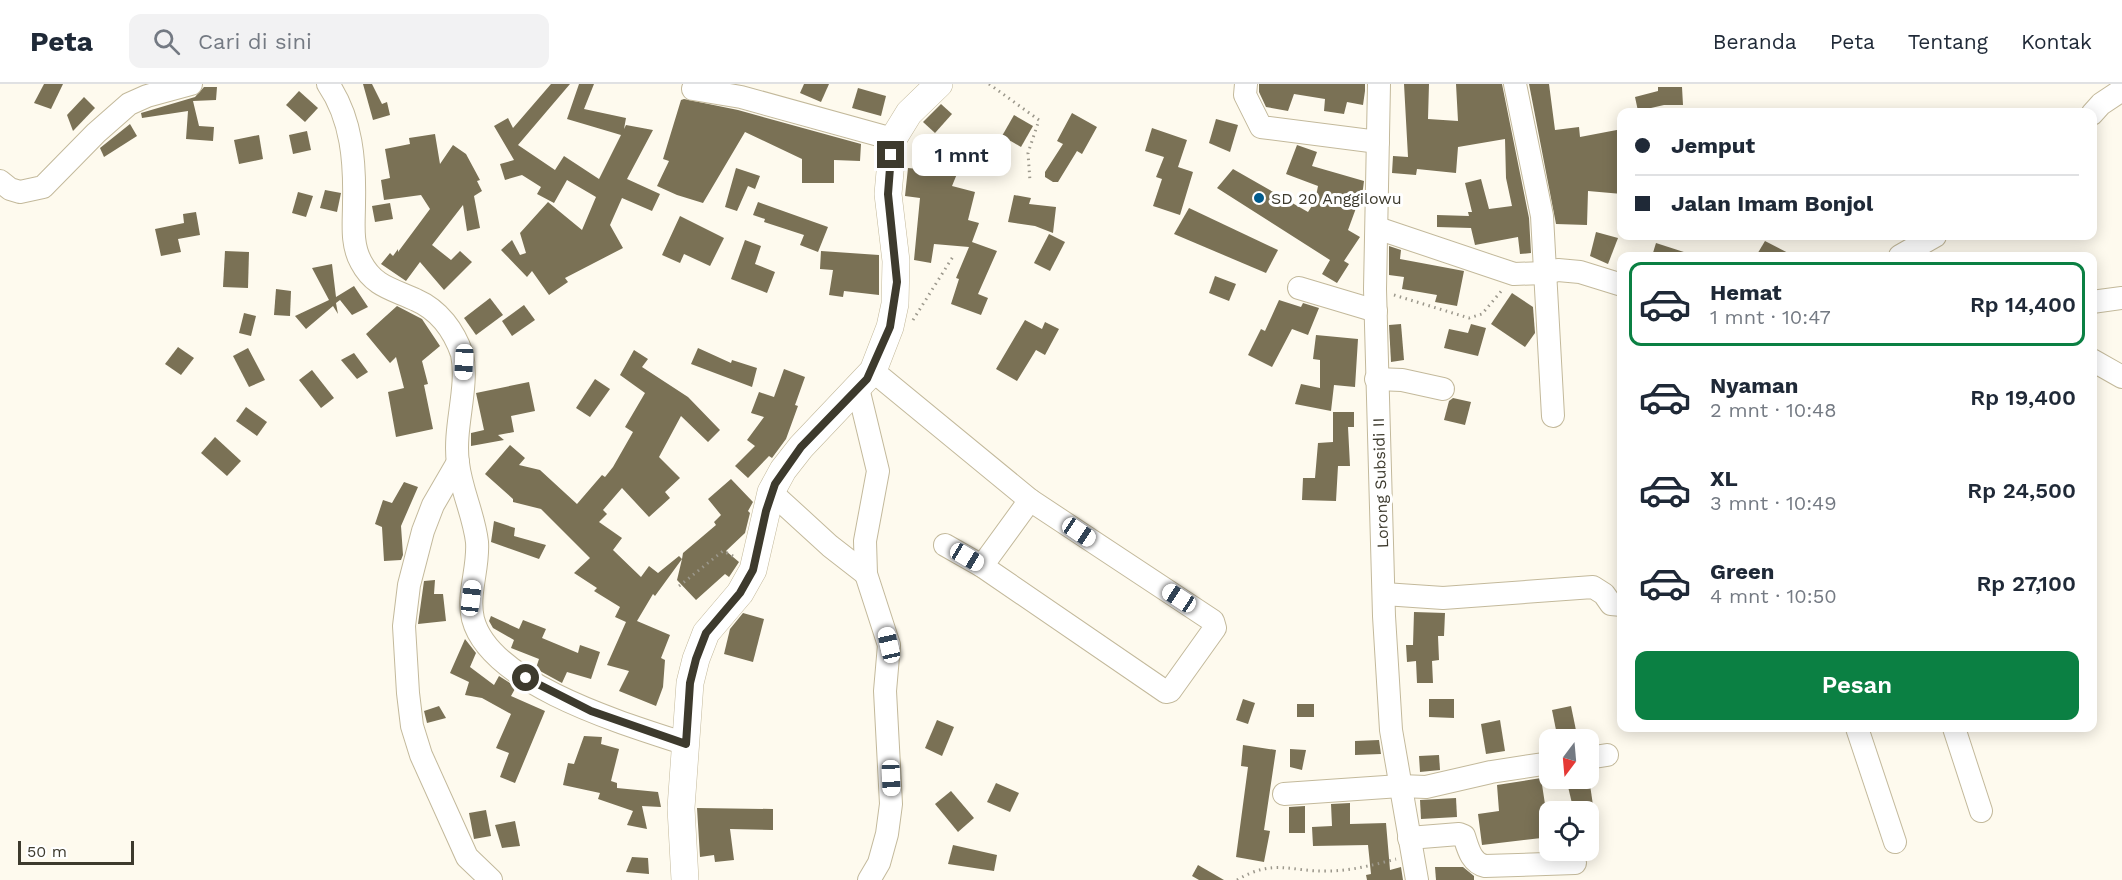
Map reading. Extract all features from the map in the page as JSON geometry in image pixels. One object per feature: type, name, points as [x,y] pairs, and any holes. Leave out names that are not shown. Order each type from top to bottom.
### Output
[{"type":"main road","points":[[685,880],[681,808],[690,683],[701,646],[706,633],[740,593],[753,570],[771,492],[783,470],[801,447],[866,380],[890,327],[897,282],[888,194],[893,139],[909,114],[939,84]]},
{"type":"street","points":[[0,181],[10,189],[20,192],[43,187],[96,132],[129,104],[147,96],[191,84]]},
{"type":"street","points":[[328,84],[344,114],[349,132],[354,198],[354,241],[359,260],[382,286],[415,299],[442,318],[459,345],[464,362],[458,462],[477,543],[471,598],[473,619],[482,640],[494,655],[540,686],[591,711],[686,744]]},
{"type":"street","points":[[1246,84],[1245,94],[1260,126],[1378,142]]},
{"type":"street","name":"Lorong Subsidi II","points":[[1379,84],[1375,300],[1384,594],[1391,730],[1417,880]]},
{"type":"street","points":[[1515,84],[1542,216],[1553,416]]},
{"type":"street","points":[[693,89],[763,103],[893,139]]},
{"type":"street","points":[[2097,108],[2122,90]]},
{"type":"street","points":[[1377,228],[1514,274],[1545,273],[1558,270],[1580,272],[1617,283]]},
{"type":"street","points":[[1907,252],[1928,240]]},
{"type":"street","points":[[1299,288],[1375,300]]},
{"type":"street","points":[[2097,301],[2122,298]]},
{"type":"street","points":[[2097,363],[2122,377]]},
{"type":"street","points":[[1376,379],[1402,380],[1443,389]]},
{"type":"street","points":[[866,380],[1030,500],[1213,621],[1215,628],[1170,691],[1163,690],[982,566],[945,545]]},
{"type":"street","points":[[866,380],[878,471],[865,541],[866,574],[889,645],[885,691],[891,790],[887,834],[879,863],[869,880]]},
{"type":"street","points":[[458,462],[433,505],[423,531],[409,585],[404,626],[408,693],[412,726],[421,755],[467,857],[490,880]]},
{"type":"street","points":[[771,492],[830,546],[866,574]]},
{"type":"street","points":[[982,566],[1030,500]]},
{"type":"street","points":[[1384,594],[1443,598],[1593,587],[1604,594],[1611,604],[1617,605]]},
{"type":"street","points":[[1858,732],[1895,842]]},
{"type":"street","points":[[1955,732],[1981,811]]},
{"type":"street","points":[[1284,794],[1400,786],[1426,787],[1491,772],[1539,765]]},
{"type":"street","points":[[1411,846],[1459,834],[1464,836],[1473,859],[1485,866],[1575,863]]},
{"type":"path","points":[[989,84],[1039,120],[1028,153],[1030,181]]},
{"type":"path","points":[[909,326],[954,255]]},
{"type":"path","points":[[1375,300],[1469,318],[1482,314],[1514,274]]},
{"type":"path","points":[[679,586],[724,550],[753,570]]},
{"type":"path","points":[[1238,880],[1249,873],[1275,866],[1324,871],[1351,870],[1411,846]]},
{"type":"building","points":[[44,84],[63,84],[51,109],[34,103]]},
{"type":"building","points":[[363,84],[372,84],[382,104],[387,102],[390,115],[373,120]]},
{"type":"building","points":[[551,84],[570,84],[518,145],[555,170],[564,156],[599,179],[621,135],[567,119],[579,84],[594,84],[584,109],[626,118],[624,129],[626,125],[653,130],[627,179],[660,194],[652,211],[622,198],[610,225],[623,248],[565,278],[568,282],[549,295],[532,271],[527,277],[501,250],[512,240],[520,255],[526,253],[520,233],[548,202],[582,230],[596,197],[567,180],[554,203],[537,194],[541,187],[522,175],[505,180],[500,164],[514,160],[494,126],[508,118],[513,128]]},
{"type":"building","points":[[804,84],[829,84],[821,102],[800,93]]},
{"type":"building","points":[[1259,84],[1365,84],[1365,91],[1363,105],[1347,102],[1344,114],[1324,111],[1325,99],[1294,94],[1288,111],[1266,107],[1259,92]]},
{"type":"building","points":[[1404,84],[1429,84],[1428,119],[1458,121],[1456,84],[1502,84],[1529,218],[1531,253],[1520,254],[1518,237],[1475,245],[1471,228],[1437,227],[1437,215],[1469,216],[1468,212],[1472,212],[1465,183],[1481,179],[1489,209],[1512,206],[1506,178],[1505,139],[1458,147],[1456,173],[1417,169],[1416,175],[1392,173],[1393,156],[1408,157]]},
{"type":"building","points":[[1529,84],[1549,84],[1555,130],[1579,127],[1580,137],[1617,130],[1617,194],[1588,191],[1587,225],[1556,224]]},
{"type":"building","points":[[204,87],[217,87],[216,100],[193,101],[199,126],[214,127],[213,141],[186,139],[188,111],[142,118],[141,113],[195,97]]},
{"type":"building","points":[[1658,87],[1682,87],[1683,105],[1637,108],[1635,97],[1658,91]]},
{"type":"building","points":[[858,88],[886,96],[881,116],[852,108]]},
{"type":"building","points":[[299,91],[318,108],[305,122],[286,105]]},
{"type":"building","points":[[84,97],[95,108],[73,131],[67,115]]},
{"type":"building","points":[[681,100],[738,110],[861,144],[860,161],[834,160],[834,183],[802,183],[802,159],[745,132],[703,203],[677,195],[657,186],[669,161],[663,159]]},
{"type":"building","points":[[941,104],[952,114],[935,133],[923,122]]},
{"type":"building","points":[[1072,113],[1097,127],[1082,154],[1077,151],[1058,182],[1053,182],[1045,177],[1045,172],[1063,144],[1057,141]]},
{"type":"building","points":[[1014,115],[1033,126],[1021,147],[1002,136]]},
{"type":"building","points":[[1216,119],[1238,125],[1230,152],[1209,143]]},
{"type":"building","points":[[130,124],[137,136],[104,157],[100,148]]},
{"type":"building","points":[[1152,128],[1187,140],[1178,167],[1193,172],[1180,215],[1153,206],[1162,179],[1156,177],[1164,157],[1145,151]]},
{"type":"building","points":[[307,131],[311,150],[293,154],[289,135]]},
{"type":"building","points":[[435,134],[440,164],[453,145],[466,154],[480,180],[477,181],[482,191],[474,196],[480,228],[467,231],[463,205],[432,245],[451,260],[460,251],[472,262],[444,290],[420,262],[406,281],[381,264],[390,253],[393,256],[398,249],[398,252],[430,209],[421,195],[384,200],[381,180],[390,178],[385,149],[410,144],[409,138]]},
{"type":"building","points":[[259,135],[263,159],[239,164],[234,140]]},
{"type":"building","points":[[941,136],[968,147],[952,186],[975,192],[968,220],[979,223],[972,242],[997,251],[978,294],[988,298],[981,315],[951,304],[959,279],[956,278],[969,247],[934,244],[931,263],[914,260],[920,198],[905,196],[908,168],[928,170]]},
{"type":"building","points":[[1297,145],[1317,152],[1312,166],[1364,181],[1348,230],[1360,237],[1344,261],[1349,264],[1337,283],[1322,274],[1330,260],[1217,188],[1233,169],[1308,212],[1315,201],[1318,186],[1286,174]]},
{"type":"building","points":[[736,168],[760,176],[755,189],[748,186],[737,211],[725,207]]},
{"type":"building","points":[[325,190],[341,193],[337,212],[320,208]]},
{"type":"building","points":[[298,192],[313,196],[306,217],[292,213]]},
{"type":"building","points":[[1014,195],[1031,198],[1029,204],[1056,207],[1053,233],[1035,226],[1008,222]]},
{"type":"building","points":[[758,202],[828,227],[818,252],[800,245],[804,235],[764,222],[765,219],[753,215]]},
{"type":"building","points":[[390,203],[393,219],[375,222],[372,206]]},
{"type":"building","points":[[1189,208],[1278,250],[1266,273],[1174,234]]},
{"type":"building","points":[[196,212],[200,235],[178,239],[181,252],[161,256],[155,229],[184,223],[183,214]]},
{"type":"building","points":[[680,216],[724,238],[710,266],[684,254],[680,263],[662,255]]},
{"type":"building","points":[[1596,232],[1617,238],[1608,264],[1590,256]]},
{"type":"building","points":[[1049,234],[1065,242],[1050,271],[1034,263]]},
{"type":"building","points":[[745,240],[761,246],[755,264],[775,272],[767,293],[731,279]]},
{"type":"building","points":[[1765,241],[1786,252],[1758,252]]},
{"type":"building","points":[[1656,243],[1684,252],[1653,252]]},
{"type":"building","points":[[1389,246],[1401,250],[1400,259],[1464,271],[1457,306],[1435,302],[1437,295],[1402,289],[1404,277],[1389,275]]},
{"type":"building","points":[[225,251],[249,252],[248,288],[223,287]]},
{"type":"building","points":[[821,251],[879,255],[879,295],[844,291],[843,297],[829,295],[833,270],[820,269]]},
{"type":"building","points":[[332,264],[336,297],[354,286],[368,307],[352,315],[340,300],[336,303],[338,314],[333,306],[306,329],[295,316],[329,300],[312,268]]},
{"type":"building","points":[[1215,276],[1236,284],[1229,301],[1209,293]]},
{"type":"building","points":[[276,289],[291,291],[290,316],[274,315]]},
{"type":"building","points":[[1512,293],[1533,307],[1535,333],[1525,347],[1491,324]]},
{"type":"building","points":[[490,298],[503,315],[476,335],[464,318]]},
{"type":"building","points":[[1279,300],[1301,307],[1303,303],[1319,308],[1308,335],[1292,329],[1272,367],[1248,355],[1261,329],[1265,331]]},
{"type":"building","points":[[524,305],[535,320],[512,336],[502,321]]},
{"type":"building","points":[[397,306],[422,319],[440,346],[422,361],[428,384],[424,385],[433,429],[396,437],[388,392],[404,388],[396,357],[390,363],[366,334]]},
{"type":"building","points":[[244,313],[256,316],[251,336],[239,333]]},
{"type":"building","points":[[1025,320],[1042,329],[1045,322],[1059,329],[1045,355],[1036,350],[1017,381],[996,369]]},
{"type":"building","points":[[1401,324],[1404,360],[1391,362],[1389,325]]},
{"type":"building","points":[[1471,324],[1486,328],[1478,356],[1444,348],[1449,329],[1468,333]]},
{"type":"building","points":[[1316,335],[1358,339],[1355,387],[1334,385],[1331,411],[1295,404],[1301,384],[1320,388],[1320,360],[1313,359]]},
{"type":"building","points":[[178,347],[194,358],[181,375],[165,364]]},
{"type":"building","points":[[248,348],[265,380],[249,387],[233,356]]},
{"type":"building","points":[[698,348],[731,363],[732,360],[757,368],[752,387],[691,364]]},
{"type":"building","points":[[634,350],[648,359],[642,367],[688,397],[720,430],[708,442],[681,416],[659,457],[680,478],[665,492],[670,498],[649,517],[622,488],[603,510],[607,514],[599,522],[622,538],[613,550],[641,577],[649,566],[658,573],[679,556],[682,559],[655,596],[653,594],[637,621],[670,635],[661,658],[665,660],[663,687],[656,706],[619,691],[629,671],[607,665],[626,622],[615,617],[620,607],[594,591],[597,588],[574,573],[590,558],[541,509],[513,502],[513,499],[485,474],[510,445],[525,458],[519,465],[540,470],[577,504],[602,475],[605,477],[613,467],[633,432],[625,427],[645,393],[620,375]]},
{"type":"building","points":[[354,353],[368,372],[357,379],[341,360]]},
{"type":"building","points":[[784,369],[805,377],[795,405],[798,406],[786,439],[772,458],[769,456],[748,478],[735,466],[755,446],[747,440],[764,417],[751,413],[759,392],[774,397]]},
{"type":"building","points":[[312,370],[334,398],[321,408],[299,380]]},
{"type":"building","points":[[595,379],[610,389],[590,417],[576,408]]},
{"type":"building","points":[[529,382],[535,411],[511,416],[514,432],[498,435],[504,440],[471,446],[471,433],[484,430],[476,393]]},
{"type":"building","points":[[1453,398],[1471,402],[1465,425],[1444,420],[1449,401]]},
{"type":"building","points":[[246,407],[267,422],[257,436],[236,421]]},
{"type":"building","points":[[1333,412],[1354,412],[1354,427],[1348,427],[1350,466],[1338,466],[1336,501],[1302,500],[1303,478],[1315,478],[1318,443],[1333,442]]},
{"type":"building","points":[[215,437],[241,461],[227,476],[201,453]]},
{"type":"building","points":[[731,479],[753,502],[748,511],[750,513],[745,533],[726,551],[739,562],[729,577],[725,574],[696,600],[677,580],[683,553],[716,525],[714,522],[721,515],[708,499]]},
{"type":"building","points":[[404,482],[418,487],[401,526],[403,555],[401,560],[384,561],[382,527],[375,524],[383,500],[392,503]]},
{"type":"building","points":[[494,521],[515,528],[514,536],[546,545],[539,559],[491,542]]},
{"type":"building","points":[[435,580],[434,594],[443,594],[446,621],[418,624],[424,581]]},
{"type":"building","points":[[1414,612],[1445,613],[1444,636],[1438,636],[1439,660],[1432,661],[1433,683],[1417,683],[1416,661],[1407,662],[1406,645],[1413,645]]},
{"type":"building","points":[[743,613],[764,619],[753,662],[724,654],[730,629]]},
{"type":"building","points":[[491,616],[519,629],[523,620],[546,629],[542,638],[578,653],[580,645],[600,652],[591,679],[567,672],[562,683],[540,671],[536,668],[539,659],[511,648],[514,640],[493,628],[489,621]]},
{"type":"building","points":[[465,639],[476,653],[470,667],[494,685],[499,676],[516,687],[511,696],[545,711],[515,783],[500,777],[509,753],[496,748],[511,714],[482,698],[465,695],[469,682],[450,673]]},
{"type":"building","points":[[1243,699],[1255,703],[1248,724],[1236,720]]},
{"type":"building","points":[[1429,699],[1454,699],[1454,718],[1429,717]]},
{"type":"building","points":[[1297,704],[1314,704],[1314,717],[1297,717]]},
{"type":"building","points":[[439,706],[446,718],[427,723],[424,711]]},
{"type":"building","points":[[1571,706],[1576,729],[1556,729],[1552,710]]},
{"type":"building","points":[[937,720],[954,727],[942,756],[925,748]]},
{"type":"building","points":[[1500,720],[1505,751],[1486,754],[1481,724]]},
{"type":"building","points":[[584,736],[602,737],[601,744],[619,749],[611,781],[617,783],[617,788],[658,792],[661,807],[642,806],[647,829],[627,825],[633,811],[598,799],[600,793],[563,785],[568,763],[574,764]]},
{"type":"building","points":[[1379,740],[1381,754],[1355,755],[1355,741]]},
{"type":"building","points":[[1243,745],[1276,750],[1264,830],[1270,831],[1264,862],[1236,857],[1248,767],[1241,766]]},
{"type":"building","points":[[1290,749],[1306,750],[1302,770],[1290,767]]},
{"type":"building","points":[[1439,755],[1440,770],[1420,772],[1419,756]]},
{"type":"building","points":[[1539,778],[1539,789],[1543,789],[1545,801],[1539,801],[1539,838],[1482,845],[1478,814],[1499,811],[1497,785]]},
{"type":"building","points":[[996,783],[1019,793],[1010,812],[987,802]]},
{"type":"building","points":[[1569,789],[1591,789],[1592,801],[1571,801]]},
{"type":"building","points":[[951,791],[974,818],[958,832],[935,804]]},
{"type":"building","points":[[1456,798],[1457,817],[1421,819],[1420,800]]},
{"type":"building","points":[[1350,803],[1350,824],[1386,823],[1390,870],[1401,867],[1403,880],[1367,880],[1366,875],[1371,874],[1368,845],[1313,846],[1312,827],[1332,826],[1331,804]]},
{"type":"building","points":[[1305,806],[1305,833],[1289,833],[1289,807]]},
{"type":"building","points":[[697,808],[773,809],[773,830],[730,829],[734,860],[715,862],[714,855],[700,857]]},
{"type":"building","points":[[486,810],[491,836],[474,839],[469,813]]},
{"type":"building","points":[[515,821],[520,846],[502,848],[495,825]]},
{"type":"building","points":[[953,845],[997,855],[994,871],[948,864]]},
{"type":"building","points":[[632,857],[648,858],[649,874],[626,872]]},
{"type":"building","points":[[1198,865],[1224,880],[1199,880],[1192,876]]},
{"type":"building","points":[[1435,867],[1463,867],[1474,876],[1474,880],[1436,880]]},
{"type":"place","name":"SD 20 Anggilowu","points":[[1259,198]]},
{"type":"route","points":[[526,678],[591,711],[686,744],[690,683],[696,659],[706,633],[740,593],[753,570],[771,492],[783,470],[801,447],[873,371],[890,327],[897,282],[888,194],[891,155]]}]
